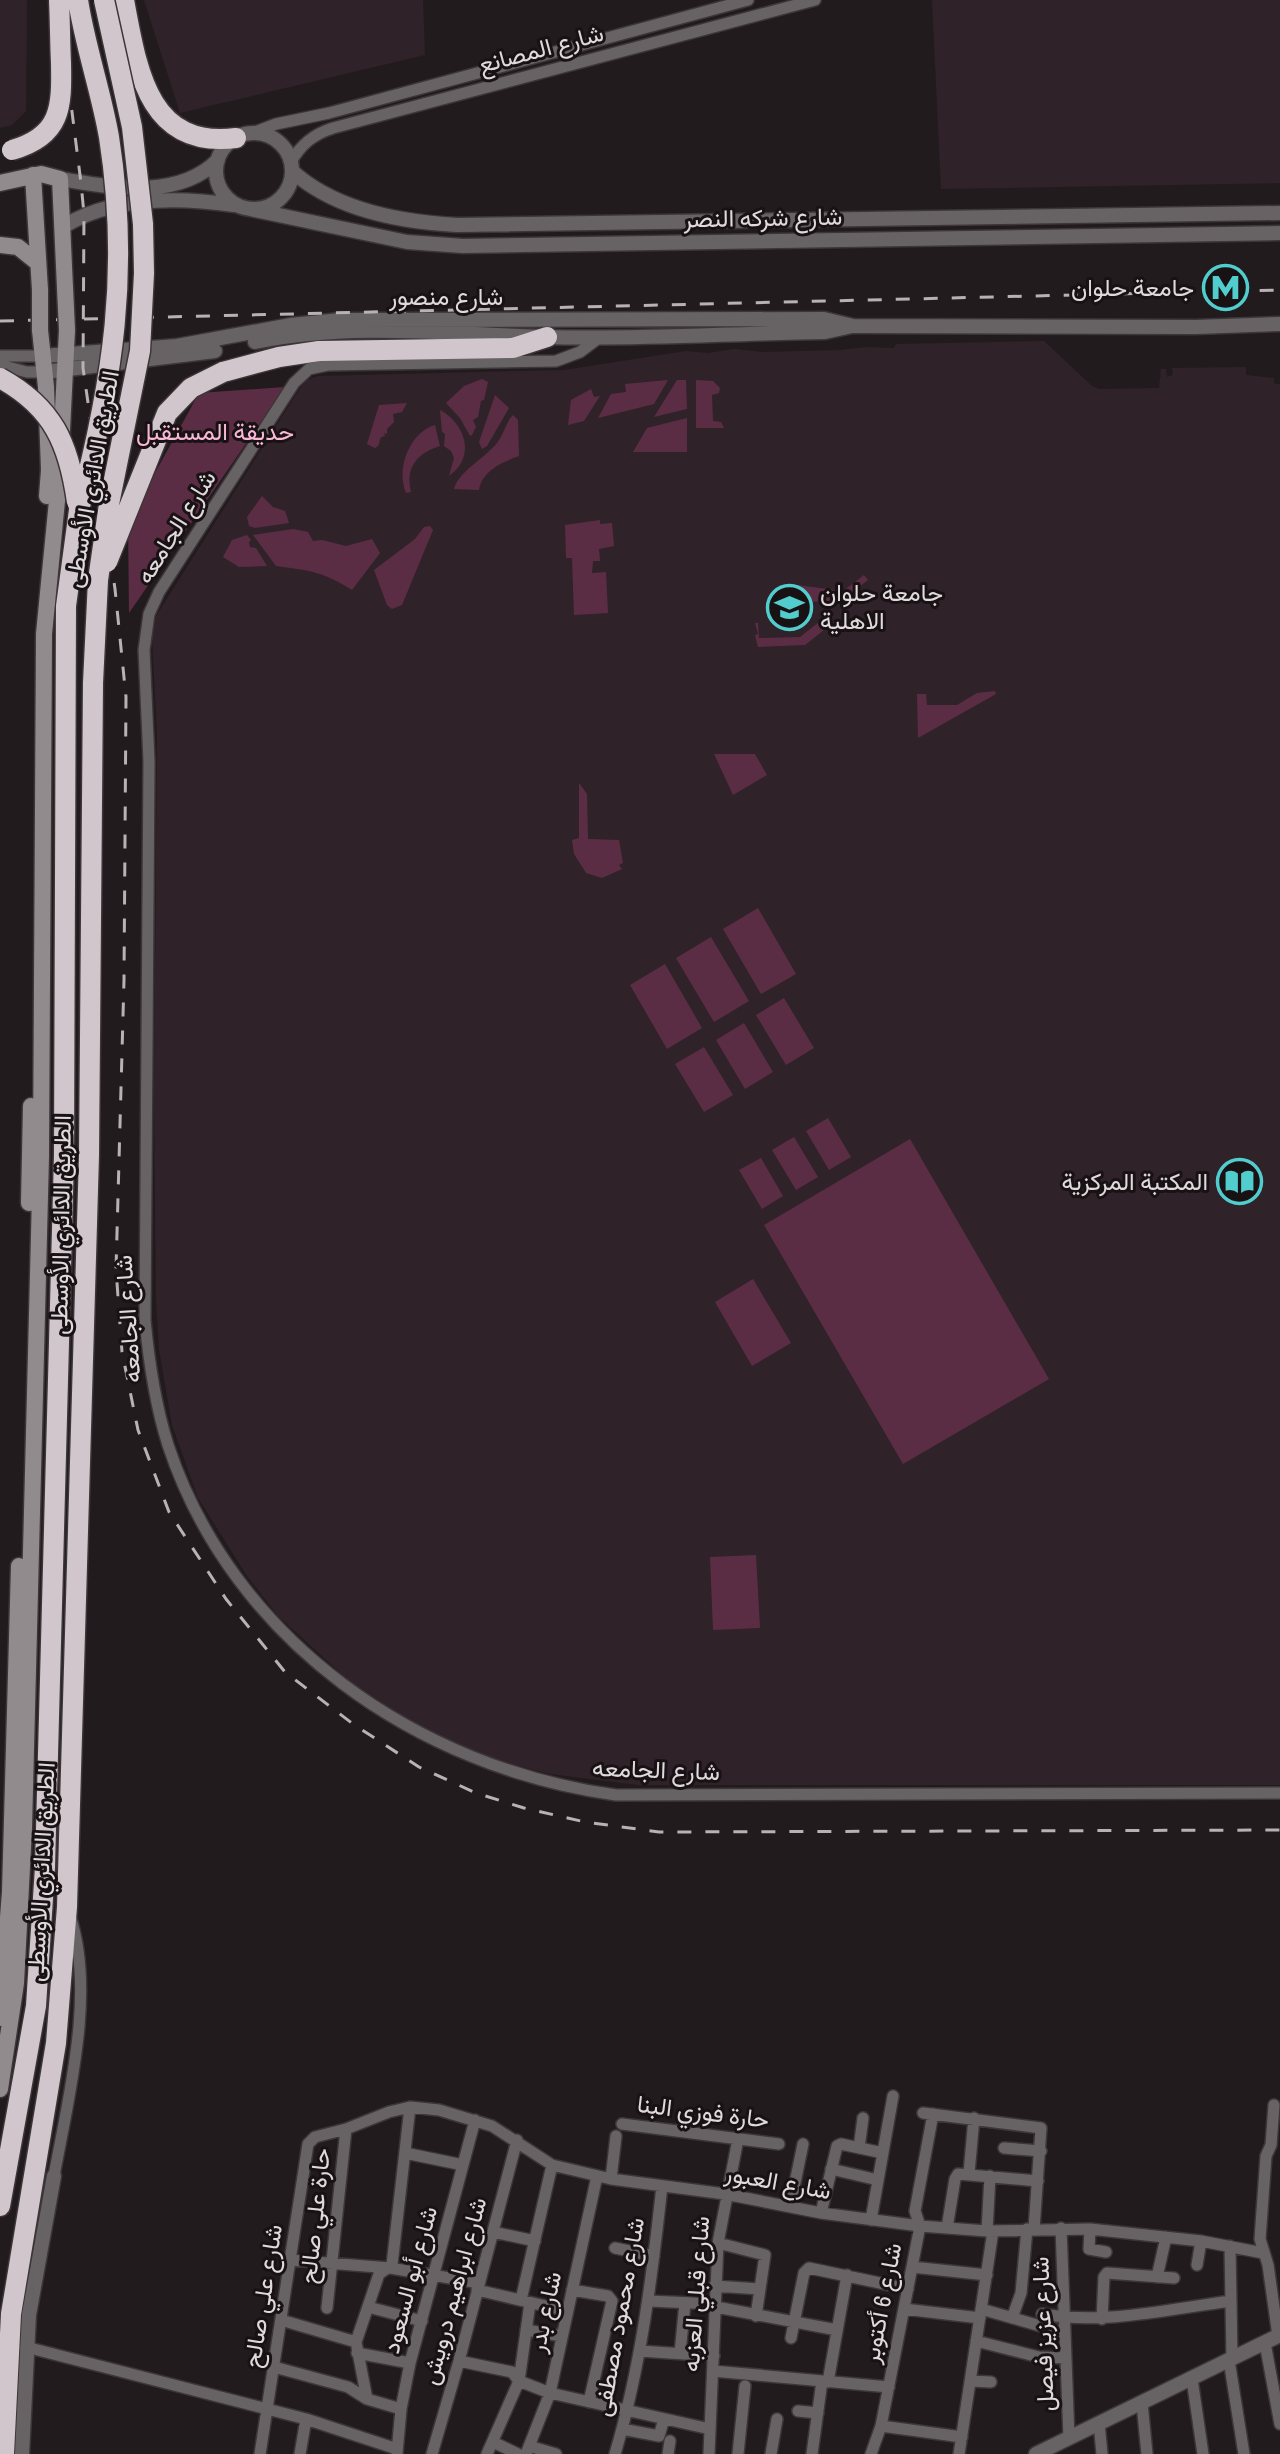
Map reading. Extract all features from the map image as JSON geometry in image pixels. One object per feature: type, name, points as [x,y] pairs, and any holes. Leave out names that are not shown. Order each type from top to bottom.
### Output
[{"type":"highway","points":[[6,152],[27,146],[41,137],[60,110],[59,0]]},
{"type":"highway","name":"الطريق الدائري الأوسطى","points":[[0,2206],[33,2027],[45,1867],[64,1171],[66,606],[79,510],[107,391],[115,338],[119,270],[117,209],[108,133],[78,0]]},
{"type":"highway","name":"الطريق الدائري الأوسطى","points":[[4,2454],[11,2314],[56,2043],[67,1907],[89,1170],[93,683],[98,580],[109,504],[140,351],[144,286],[143,224],[132,127],[104,0]]},
{"type":"highway","points":[[124,0],[144,83],[159,114],[169,124],[194,136],[221,140],[243,136]]},
{"type":"highway","points":[[98,580],[167,413],[191,388],[223,372],[279,357],[319,351],[513,348],[547,337]]},
{"type":"highway","points":[[0,378],[29,397],[56,427],[67,451],[79,510]]},
{"type":"main road","points":[[0,2018],[10,1892],[23,1446],[30,1157],[35,633],[49,470],[33,175]]},
{"type":"main road","points":[[0,183],[33,175],[54,175],[60,179],[67,330],[60,470],[44,634],[41,1156],[24,1828],[19,1951],[0,2089]]},
{"type":"main road","points":[[0,245],[18,247],[38,263]]},
{"type":"street","name":"شارع المصانع","points":[[243,136],[276,124],[748,0]]},
{"type":"street","name":"شارع المصانع","points":[[291,167],[303,145],[322,132],[815,0]]},
{"type":"street","points":[[569,48],[572,63]]},
{"type":"street","points":[[264,135],[276,140],[285,150],[291,167],[286,191],[264,208],[243,207],[220,189],[216,175],[218,160],[225,147],[243,136],[264,135]]},
{"type":"street","points":[[60,179],[100,187],[169,185],[191,180],[218,160]]},
{"type":"street","name":"شارع شركه النصر","points":[[291,167],[313,189],[338,201],[412,220],[457,225],[1280,213]]},
{"type":"street","name":"شارع شركه النصر","points":[[64,226],[92,211],[129,203],[197,202],[243,207],[407,242],[463,246],[1280,233]]},
{"type":"street","name":"شارع منصور","points":[[65,362],[291,325],[341,320],[824,319],[853,326]]},
{"type":"street","name":"شارع منصور","points":[[43,364],[195,354],[325,331],[389,329],[600,337],[825,332],[853,326],[1196,327],[1280,324]]},
{"type":"street","name":"شارع الجامعه","points":[[600,337],[580,352],[556,361],[328,365],[309,369],[285,396],[159,592],[149,614],[144,650],[149,743],[145,1320],[155,1397],[169,1447],[188,1495],[213,1540],[242,1582],[296,1643],[338,1680],[382,1712],[431,1740],[534,1780],[616,1795],[1280,1793]]},
{"type":"street","points":[[0,356],[43,364]]},
{"type":"street","points":[[0,365],[27,372],[43,364]]},
{"type":"street","points":[[22,2454],[26,2347],[32,2295],[73,2079],[79,2014],[79,1955],[67,1907]]},
{"type":"street","points":[[871,2220],[893,2096]]},
{"type":"street","points":[[1274,2105],[1271,2145],[1266,2156],[1260,2239],[1268,2265],[1280,2424]]},
{"type":"street","points":[[390,2268],[410,2107]]},
{"type":"street","name":"شارع العبور","points":[[308,2144],[315,2137],[389,2112],[410,2107],[439,2110],[475,2120],[517,2140],[552,2165],[611,2179],[920,2226],[990,2231],[1090,2229],[1201,2241],[1263,2253]]},
{"type":"street","name":"شارع 6 أكتوبر","points":[[871,2454],[881,2426],[920,2226],[915,2211],[928,2113],[974,2118]]},
{"type":"street","points":[[859,2148],[863,2118]]},
{"type":"street","points":[[969,2173],[974,2118],[1040,2127],[1043,2131],[1021,2293],[1012,2318]]},
{"type":"street","name":"شارع أبو السعود","points":[[397,2452],[410,2363],[475,2120]]},
{"type":"street","name":"حارة فوزي البنا","points":[[622,2124],[779,2144]]},
{"type":"street","name":"حارة علي صالح","points":[[327,2308],[346,2129]]},
{"type":"street","points":[[611,2179],[616,2136]]},
{"type":"street","name":"شارع قبلي العزبه","points":[[709,2454],[714,2286],[725,2194],[738,2139]]},
{"type":"street","name":"شارع ابراهيم درويش","points":[[432,2454],[517,2140]]},
{"type":"street","name":"شارع علي صالح","points":[[260,2454],[308,2144]]},
{"type":"street","points":[[790,2207],[803,2144]]},
{"type":"street","points":[[821,2213],[837,2146],[883,2153]]},
{"type":"street","points":[[1004,2148],[1041,2151]]},
{"type":"street","points":[[405,2153],[463,2165]]},
{"type":"street","points":[[487,2454],[519,2381],[535,2241],[552,2165]]},
{"type":"street","points":[[831,2169],[878,2180]]},
{"type":"street","points":[[947,2228],[955,2179],[961,2173],[1038,2181]]},
{"type":"street","name":"شارع بدر","points":[[527,2450],[550,2393],[597,2176]]},
{"type":"street","points":[[959,2454],[987,2275],[990,2176]]},
{"type":"street","name":"شارع محمود مصطفى","points":[[615,2454],[628,2411],[649,2301],[662,2186]]},
{"type":"street","name":"شارع عزيز فيصل","points":[[1061,2228],[1069,2438]]},
{"type":"street","points":[[1090,2229],[1089,2249],[1106,2252]]},
{"type":"street","points":[[493,2232],[535,2241]]},
{"type":"street","points":[[1157,2277],[1166,2237]]},
{"type":"street","points":[[1197,2265],[1201,2241]]},
{"type":"street","points":[[718,2243],[764,2253],[756,2316]]},
{"type":"street","points":[[1230,2246],[1230,2360],[1244,2454]]},
{"type":"street","points":[[615,2248],[654,2256]]},
{"type":"street","points":[[290,2260],[436,2274],[526,2302],[567,2311]]},
{"type":"street","points":[[791,2338],[807,2269],[811,2267],[908,2289]]},
{"type":"street","points":[[912,2267],[987,2275]]},
{"type":"street","points":[[367,2399],[356,2348],[379,2274],[390,2268]]},
{"type":"street","points":[[1102,2319],[1106,2274],[1174,2278]]},
{"type":"street","points":[[812,2454],[847,2275]]},
{"type":"street","points":[[714,2286],[760,2289]]},
{"type":"street","points":[[572,2290],[608,2296],[612,2301],[589,2402]]},
{"type":"street","points":[[649,2301],[715,2305],[748,2311],[756,2316],[837,2330]]},
{"type":"street","points":[[1042,2314],[1102,2319],[1231,2301]]},
{"type":"street","points":[[680,2353],[685,2303]]},
{"type":"street","points":[[368,2307],[422,2321]]},
{"type":"street","points":[[904,2309],[1012,2318],[1065,2333]]},
{"type":"street","points":[[281,2320],[356,2348],[410,2363]]},
{"type":"street","points":[[526,2330],[562,2336]]},
{"type":"street","points":[[1036,2454],[1274,2338]]},
{"type":"street","points":[[976,2341],[1039,2357],[1066,2358]]},
{"type":"street","points":[[26,2347],[306,2419],[397,2452]]},
{"type":"street","points":[[640,2351],[714,2356]]},
{"type":"street","points":[[459,2361],[512,2372],[519,2381],[550,2393],[710,2429]]},
{"type":"street","points":[[274,2367],[348,2387],[367,2399],[401,2409]]},
{"type":"street","points":[[713,2371],[889,2387]]},
{"type":"street","points":[[1192,2379],[1203,2454]]},
{"type":"street","points":[[970,2381],[991,2382]]},
{"type":"street","points":[[738,2454],[745,2386]]},
{"type":"street","points":[[1142,2403],[1147,2454]]},
{"type":"street","points":[[798,2411],[818,2413]]},
{"type":"street","points":[[300,2454],[306,2419]]},
{"type":"street","points":[[622,2429],[659,2436],[664,2419]]},
{"type":"street","points":[[771,2454],[777,2419]]},
{"type":"street","points":[[1099,2423],[1102,2454]]},
{"type":"street","points":[[881,2426],[962,2437]]},
{"type":"street","points":[[493,2442],[518,2454]]},
{"type":"street","points":[[527,2450],[556,2454]]},
{"type":"shaded area","points":[[0,0],[27,0],[26,111],[12,125],[0,128]]},
{"type":"shaded area","points":[[144,0],[423,0],[425,55],[180,113]]},
{"type":"shaded area","points":[[932,0],[1280,0],[1280,183],[941,189]]},
{"type":"shaded area","name":"جامعة حلوان","points":[[1044,341],[1099,389],[1159,388],[1161,369],[1166,369],[1167,377],[1173,375],[1172,368],[1246,367],[1246,375],[1274,378],[1274,384],[1280,384],[1280,1785],[638,1785],[550,1774],[507,1763],[454,1743],[418,1726],[348,1680],[278,1616],[247,1576],[198,1498],[172,1425],[159,1349],[156,1301],[157,734],[152,638],[156,616],[300,388],[307,380],[318,376],[564,370],[686,351],[840,350],[894,348],[896,344]]},
{"type":"green space","points":[[482,379],[488,382],[478,417],[473,420],[476,427],[470,436],[460,418],[446,403],[464,386]]},
{"type":"green space","points":[[668,380],[654,404],[598,418],[611,394],[626,392],[625,384]]},
{"type":"green space","points":[[677,380],[686,380],[687,409],[654,417]]},
{"type":"green space","points":[[696,380],[713,381],[720,388],[719,393],[712,395],[713,421],[721,422],[724,428],[696,428]]},
{"type":"green space","name":"حديقة المستقبل","points":[[285,387],[129,613],[128,522],[199,393]]},
{"type":"green space","points":[[591,389],[594,397],[600,396],[584,421],[568,425],[571,400]]},
{"type":"green space","points":[[495,395],[509,408],[487,446],[482,449],[479,442]]},
{"type":"green space","points":[[407,403],[402,412],[393,414],[394,422],[387,429],[387,434],[381,437],[378,446],[375,448],[367,444],[379,405]]},
{"type":"green space","points":[[440,410],[456,424],[464,441],[463,460],[449,476],[454,458],[444,446]]},
{"type":"green space","points":[[513,415],[518,420],[519,456],[488,472],[479,490],[454,489],[461,477],[497,443]]},
{"type":"green space","points":[[687,418],[687,452],[633,452],[647,428]]},
{"type":"green space","points":[[435,425],[440,446],[419,457],[411,469],[411,492],[406,493],[403,473],[407,453],[418,436]]},
{"type":"green space","points":[[262,496],[273,507],[285,511],[289,523],[255,528],[249,526],[247,517]]},
{"type":"green space","points":[[600,520],[600,524],[612,523],[614,546],[599,549],[600,561],[593,561],[592,573],[606,572],[608,613],[574,615],[572,558],[566,558],[565,525]]},
{"type":"green space","points":[[430,526],[433,530],[402,605],[392,609],[387,605],[374,570],[415,539],[424,527]]},
{"type":"green space","points":[[293,529],[308,532],[313,541],[346,546],[372,539],[380,553],[352,590],[316,573],[276,566],[253,535]]},
{"type":"green space","points":[[247,535],[251,540],[250,547],[256,548],[267,566],[239,567],[223,557],[232,540]]},
{"type":"green space","points":[[864,575],[868,580],[841,601],[798,602],[797,585],[843,591]]},
{"type":"green space","points":[[819,622],[834,622],[805,645],[758,647],[755,623],[758,623],[759,638],[800,637]]},
{"type":"green space","points":[[995,691],[996,694],[918,738],[917,694],[926,694],[927,705],[957,705],[977,693]]},
{"type":"green space","points":[[714,754],[755,754],[767,775],[733,795]]},
{"type":"green space","points":[[579,783],[587,794],[588,839],[619,840],[623,863],[619,865],[622,869],[602,878],[586,873],[574,854],[572,840],[579,838]]},
{"type":"green space","points":[[758,908],[796,974],[761,994],[723,929]]},
{"type":"green space","points":[[711,937],[749,1001],[714,1022],[676,958]]},
{"type":"green space","points":[[665,964],[702,1028],[667,1049],[630,985]]},
{"type":"green space","points":[[784,998],[814,1048],[786,1065],[756,1015]]},
{"type":"green space","points":[[744,1023],[773,1072],[745,1089],[716,1040]]},
{"type":"green space","points":[[704,1047],[733,1095],[704,1112],[675,1064]]},
{"type":"green space","points":[[828,1118],[851,1157],[829,1170],[806,1131]]},
{"type":"green space","points":[[794,1137],[818,1177],[796,1190],[772,1150]]},
{"type":"green space","points":[[910,1139],[1049,1379],[903,1464],[764,1225]]},
{"type":"green space","points":[[761,1158],[783,1196],[762,1209],[739,1170]]},
{"type":"green space","points":[[753,1279],[791,1343],[752,1366],[715,1302]]},
{"type":"green space","points":[[756,1555],[760,1628],[713,1630],[710,1557]]},
{"type":"railway","points":[[51,0],[71,104],[81,183],[84,214],[83,368],[115,589],[126,697],[124,980],[116,1269],[122,1352],[138,1430],[169,1512],[226,1599],[285,1672],[353,1724],[419,1767],[476,1793],[585,1822],[659,1832],[1280,1830]]},
{"type":"railway","points":[[0,321],[1280,290]]},
{"type":"place","name":"جامعة حلوان","points":[[1225,288]]},
{"type":"place","name":"جامعة حلوان الاهلية","points":[[789,607]]},
{"type":"place","name":"المكتبة المركزية","points":[[1239,1182]]}]
